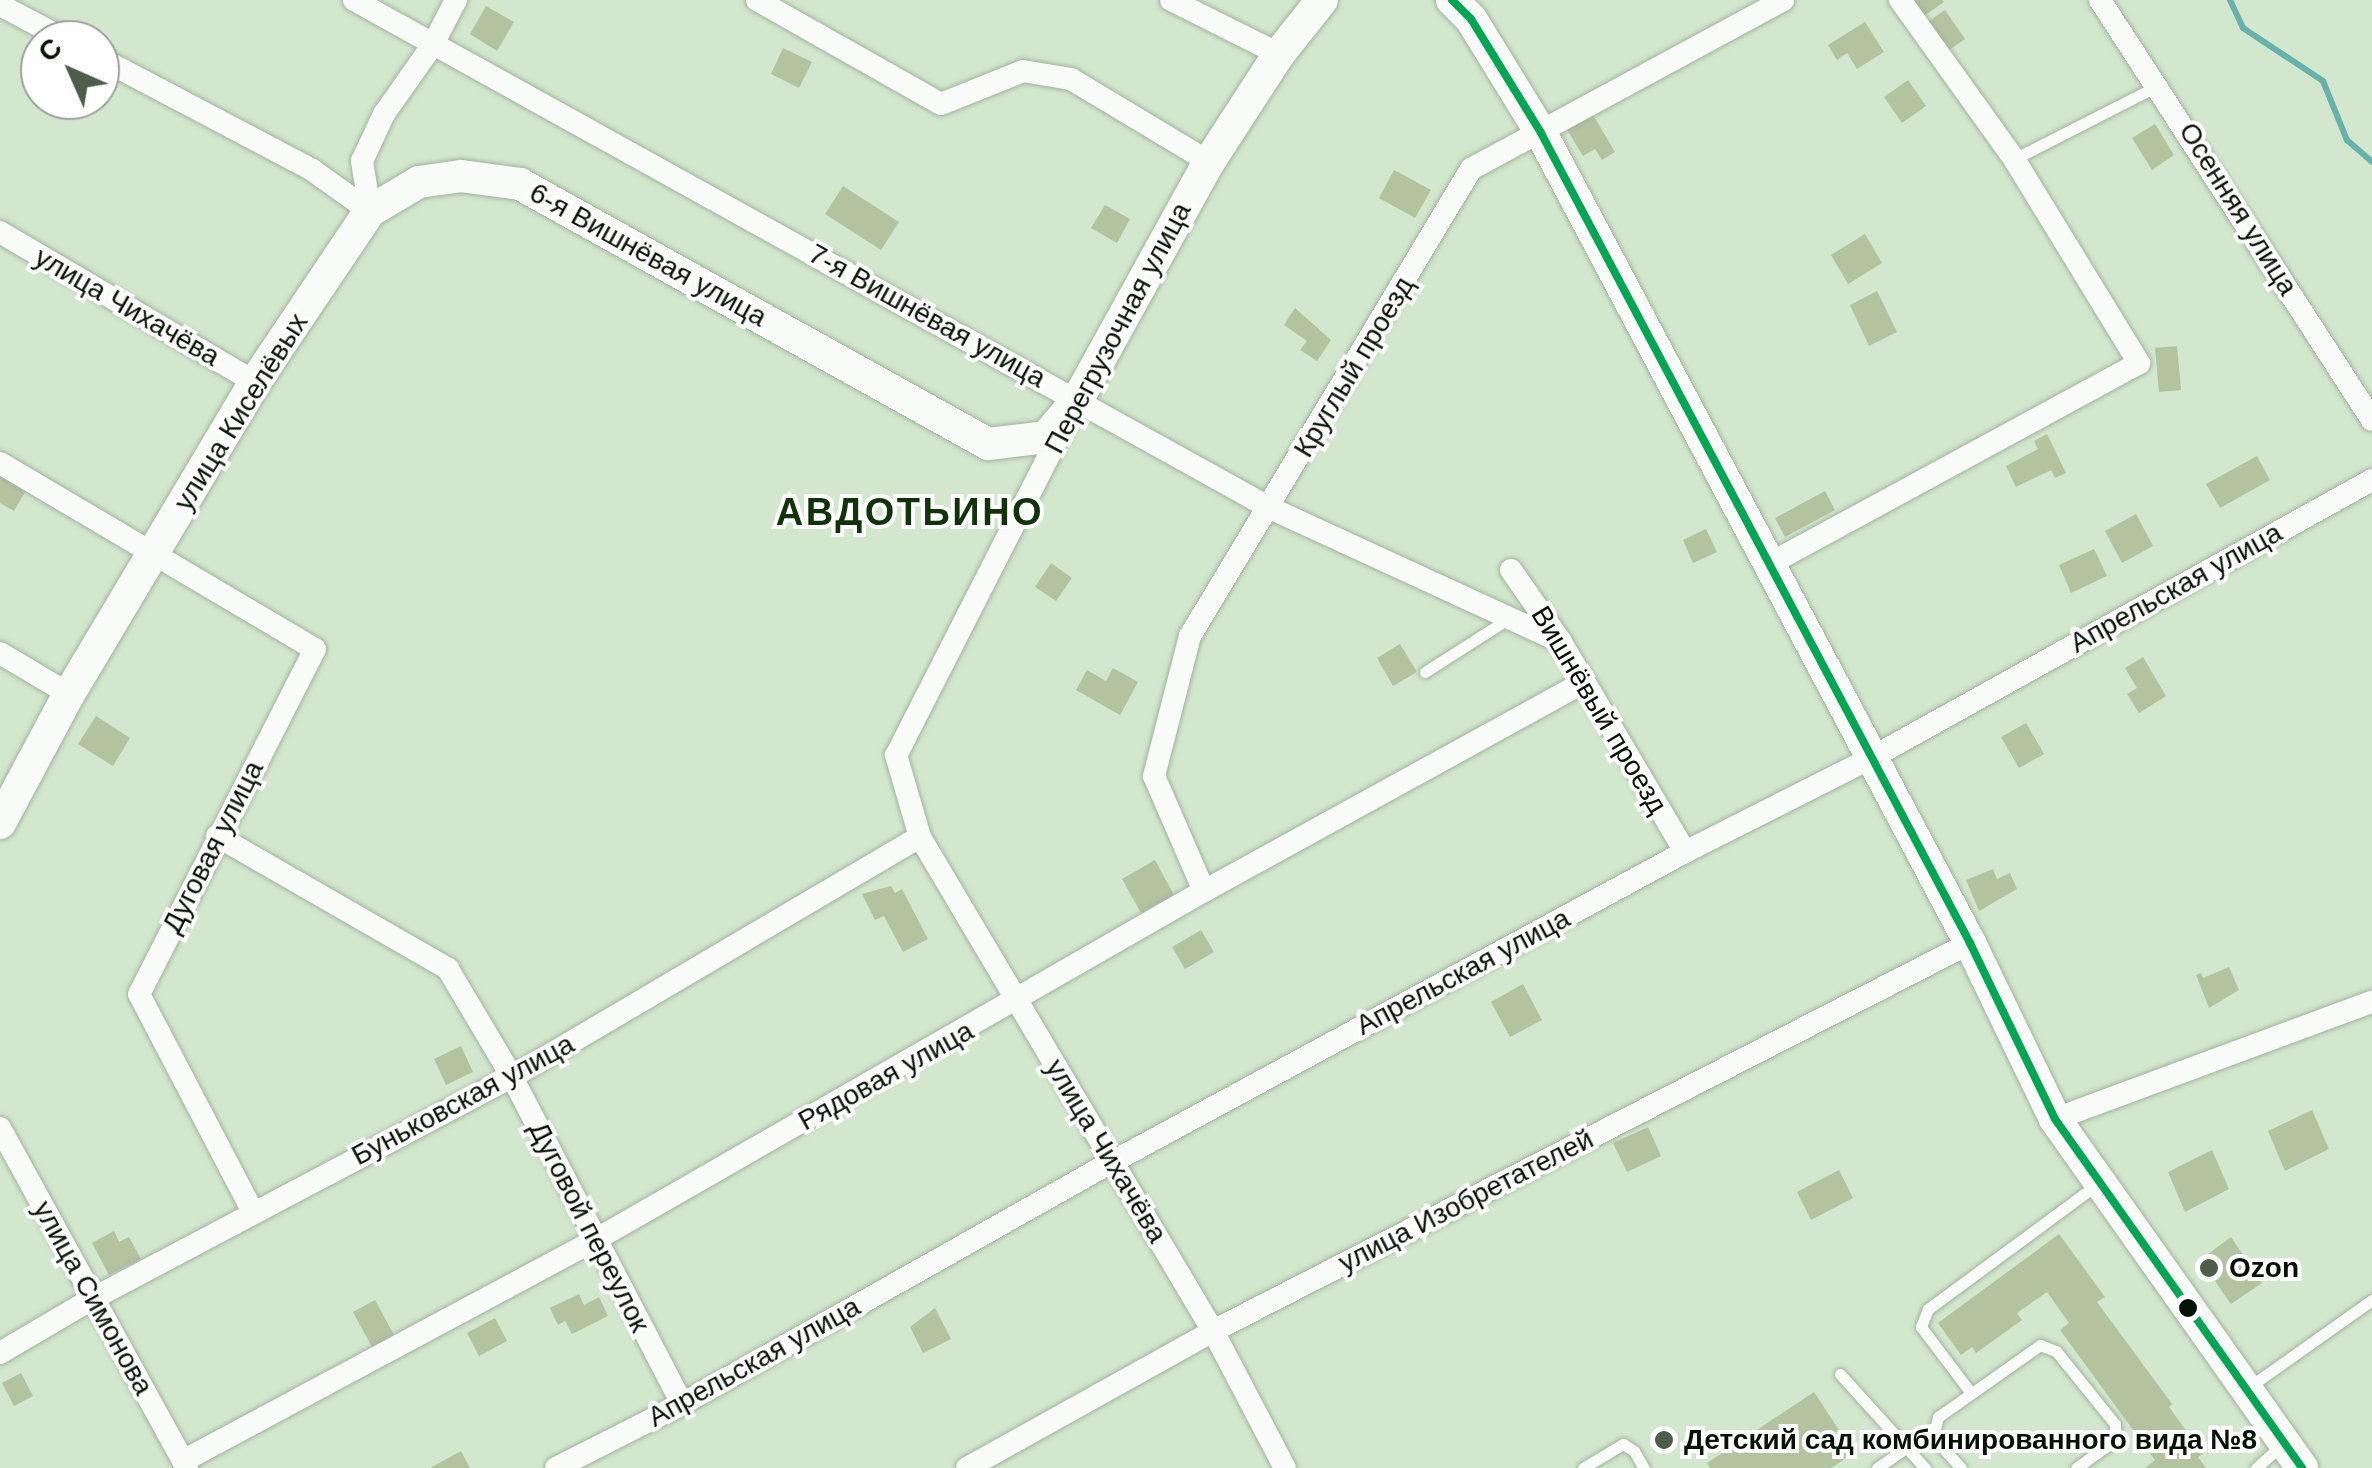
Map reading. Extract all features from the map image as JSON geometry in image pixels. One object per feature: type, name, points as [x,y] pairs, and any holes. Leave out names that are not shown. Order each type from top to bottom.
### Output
[{"type":"street","name":"7-я Вишнёвая улица","points":[[354,0],[1078,398],[1270,508],[1561,642]]},
{"type":"street","points":[[370,211],[362,161],[384,114],[432,46],[456,0]]},
{"type":"street","points":[[756,0],[941,104],[1023,71],[1072,79],[1209,162]]},
{"type":"street","points":[[1171,0],[1279,54]]},
{"type":"street","name":"Перегрузочная улица","points":[[920,837],[896,754],[1078,398],[1209,162],[1279,54],[1322,0]]},
{"type":"street","points":[[1452,0],[1471,19],[1541,133],[1970,942],[2056,1119],[2293,1456]]},
{"type":"street","name":"Круглый проезд","points":[[1204,891],[1154,776],[1190,636],[1470,170],[1783,0]]},
{"type":"street","points":[[1772,563],[2140,363],[2014,159],[1900,0]]},
{"type":"street","name":"Осенняя улица","points":[[2100,0],[2159,85],[2372,420]]},
{"type":"street","points":[[0,5],[28,20]]},
{"type":"street","points":[[120,69],[312,170],[370,211]]},
{"type":"street","name":"6-я Вишнёвая улица","points":[[370,211],[419,182],[461,176],[520,184],[988,444],[1046,436],[1078,398]]},
{"type":"street","name":"улица Киселёвых","points":[[0,823],[70,694],[254,382],[370,211]]},
{"type":"street","name":"улица Чихачёва","points":[[0,232],[254,382]]},
{"type":"street","points":[[0,463],[155,554]]},
{"type":"street","name":"Апрельская улица","points":[[556,1468],[682,1404],[1114,1162],[1685,852],[1870,758],[2372,480]]},
{"type":"street","name":"Дуговая улица","points":[[155,554],[316,649],[139,994],[254,1212]]},
{"type":"street","name":"Вишнёвый проезд","points":[[1511,570],[1561,642],[1685,852]]},
{"type":"street","points":[[0,653],[70,694]]},
{"type":"street","name":"Рядовая улица","points":[[185,1464],[595,1240],[1015,1003],[1204,891],[1584,682]]},
{"type":"street","name":"Дуговой переулок","points":[[217,836],[448,969],[512,1077],[682,1404]]},
{"type":"street","name":"улица Чихачёва","points":[[920,837],[1015,1003],[1214,1331],[1285,1468]]},
{"type":"street","name":"Буньковская улица","points":[[0,1353],[92,1298],[512,1077],[920,837]]},
{"type":"street","name":"улица Изобретателей","points":[[967,1468],[1214,1331],[1970,942]]},
{"type":"street","points":[[2056,1119],[2372,1002]]},
{"type":"street","name":"улица Симонова","points":[[0,1128],[185,1464]]},
{"type":"lane","points":[[2014,159],[2159,85]]},
{"type":"lane","points":[[1425,672],[1509,618]]},
{"type":"lane","points":[[1971,1393],[1921,1327],[1928,1309],[2099,1182]]},
{"type":"lane","points":[[2245,1390],[2372,1300]]},
{"type":"lane","points":[[1961,1468],[1933,1436],[1938,1416],[2040,1345],[2056,1351],[2116,1424],[2115,1440],[2076,1468]]},
{"type":"lane","points":[[1840,1374],[1925,1468]]},
{"type":"lane","points":[[1583,1468],[1623,1444],[1634,1450],[1644,1468]]},
{"type":"lane","points":[[1877,1468],[1908,1446]]},
{"type":"lane","points":[[2256,1468],[2293,1456]]},
{"type":"building","points":[[1906,0],[1942,0],[1944,2],[1920,19]]},
{"type":"building","points":[[486,6],[514,22],[497,51],[470,34]]},
{"type":"building","points":[[1945,10],[1965,39],[1942,55],[1922,26]]},
{"type":"building","points":[[1865,22],[1884,52],[1857,69],[1847,53],[1837,60],[1828,45]]},
{"type":"building","points":[[783,48],[812,62],[799,88],[771,74]]},
{"type":"building","points":[[1908,80],[1926,106],[1902,123],[1884,97]]},
{"type":"building","points":[[1592,113],[1615,152],[1602,160],[1595,149],[1583,156],[1566,128]]},
{"type":"building","points":[[2155,124],[2174,155],[2152,170],[2132,138]]},
{"type":"building","points":[[1394,170],[1431,190],[1415,218],[1379,198]]},
{"type":"building","points":[[843,186],[899,222],[881,250],[825,214]]},
{"type":"building","points":[[1105,205],[1130,219],[1117,243],[1091,228]]},
{"type":"building","points":[[1865,234],[1882,263],[1848,284],[1831,255]]},
{"type":"building","points":[[1877,291],[1897,332],[1869,346],[1850,305]]},
{"type":"building","points":[[1295,308],[1331,340],[1317,361],[1300,350],[1307,341],[1284,325]]},
{"type":"building","points":[[2177,346],[2181,390],[2159,392],[2155,348]]},
{"type":"building","points":[[2047,434],[2066,473],[2055,478],[2051,470],[2016,487],[2006,466],[2038,449],[2034,441]]},
{"type":"building","points":[[2257,456],[2270,480],[2220,508],[2206,484]]},
{"type":"building","points":[[0,471],[28,487],[14,511],[0,503]]},
{"type":"building","points":[[1825,491],[1835,510],[1785,537],[1775,518]]},
{"type":"building","points":[[2136,514],[2153,546],[2122,563],[2105,531]]},
{"type":"building","points":[[1706,529],[1717,552],[1693,563],[1683,540]]},
{"type":"building","points":[[2094,549],[2107,576],[2071,593],[2059,565]]},
{"type":"building","points":[[1051,563],[1072,578],[1056,601],[1035,587]]},
{"type":"building","points":[[1400,644],[1417,672],[1393,686],[1377,658]]},
{"type":"building","points":[[2143,657],[2166,696],[2139,713],[2127,694],[2137,688],[2125,668]]},
{"type":"building","points":[[1113,668],[1138,682],[1120,715],[1076,690],[1087,670],[1106,681]]},
{"type":"building","points":[[96,716],[130,738],[113,766],[78,744]]},
{"type":"building","points":[[2026,723],[2044,754],[2019,768],[2001,737]]},
{"type":"building","points":[[1155,860],[1174,895],[1141,913],[1122,879]]},
{"type":"building","points":[[1993,869],[1997,879],[2010,873],[2017,889],[1979,911],[1966,880]]},
{"type":"building","points":[[891,886],[895,893],[902,889],[928,939],[903,952],[884,916],[875,920],[862,894]]},
{"type":"building","points":[[1201,930],[1214,952],[1185,969],[1172,947]]},
{"type":"building","points":[[2229,967],[2239,990],[2209,1008],[2196,975],[2201,973],[2203,978]]},
{"type":"building","points":[[1523,984],[1542,1020],[1510,1037],[1491,1002]]},
{"type":"building","points":[[461,1046],[473,1072],[446,1085],[434,1059]]},
{"type":"building","points":[[2312,1110],[2329,1149],[2285,1171],[2268,1131]]},
{"type":"building","points":[[1648,1127],[1661,1156],[1627,1172],[1613,1143]]},
{"type":"building","points":[[2212,1150],[2229,1189],[2185,1212],[2168,1172]]},
{"type":"building","points":[[1839,1170],[1853,1198],[1811,1220],[1797,1192]]},
{"type":"building","points":[[114,1231],[119,1242],[129,1237],[141,1259],[109,1275],[92,1243]]},
{"type":"building","points":[[2059,1234],[2105,1297],[2097,1302],[2172,1404],[2169,1407],[2203,1454],[2198,1457],[2206,1468],[2145,1468],[2155,1460],[2060,1330],[2069,1323],[2047,1292],[2017,1313],[2022,1320],[1976,1353],[1972,1347],[1961,1355],[1938,1323]]},
{"type":"building","points":[[2231,1237],[2262,1283],[2231,1304],[2200,1260]]},
{"type":"building","points":[[579,1294],[584,1305],[599,1297],[608,1316],[572,1334],[565,1321],[558,1325],[550,1308]]},
{"type":"building","points":[[375,1300],[394,1335],[372,1347],[353,1312]]},
{"type":"building","points":[[935,1308],[951,1339],[923,1353],[910,1327]]},
{"type":"building","points":[[495,1318],[507,1341],[479,1356],[467,1333]]},
{"type":"building","points":[[21,1373],[33,1396],[14,1406],[2,1383]]},
{"type":"building","points":[[1814,1392],[1854,1453],[1831,1468],[1710,1468],[1707,1463]]},
{"type":"building","points":[[461,1451],[470,1468],[430,1468]]},
{"type":"waterway","points":[[2230,0],[2243,28],[2323,81],[2347,140],[2372,162]]},
{"type":"transit line","points":[[1452,0],[1471,19],[1541,133],[1970,943],[2055,1119],[2302,1468]]},
{"type":"place","name":"Ozon","points":[[2209,1268]]},
{"type":"place","name":"Детский сад комбинированного вида №8","points":[[1664,1440]]},
{"type":"district","name":"АВДОТЬИНО","points":[[910,513]]}]
